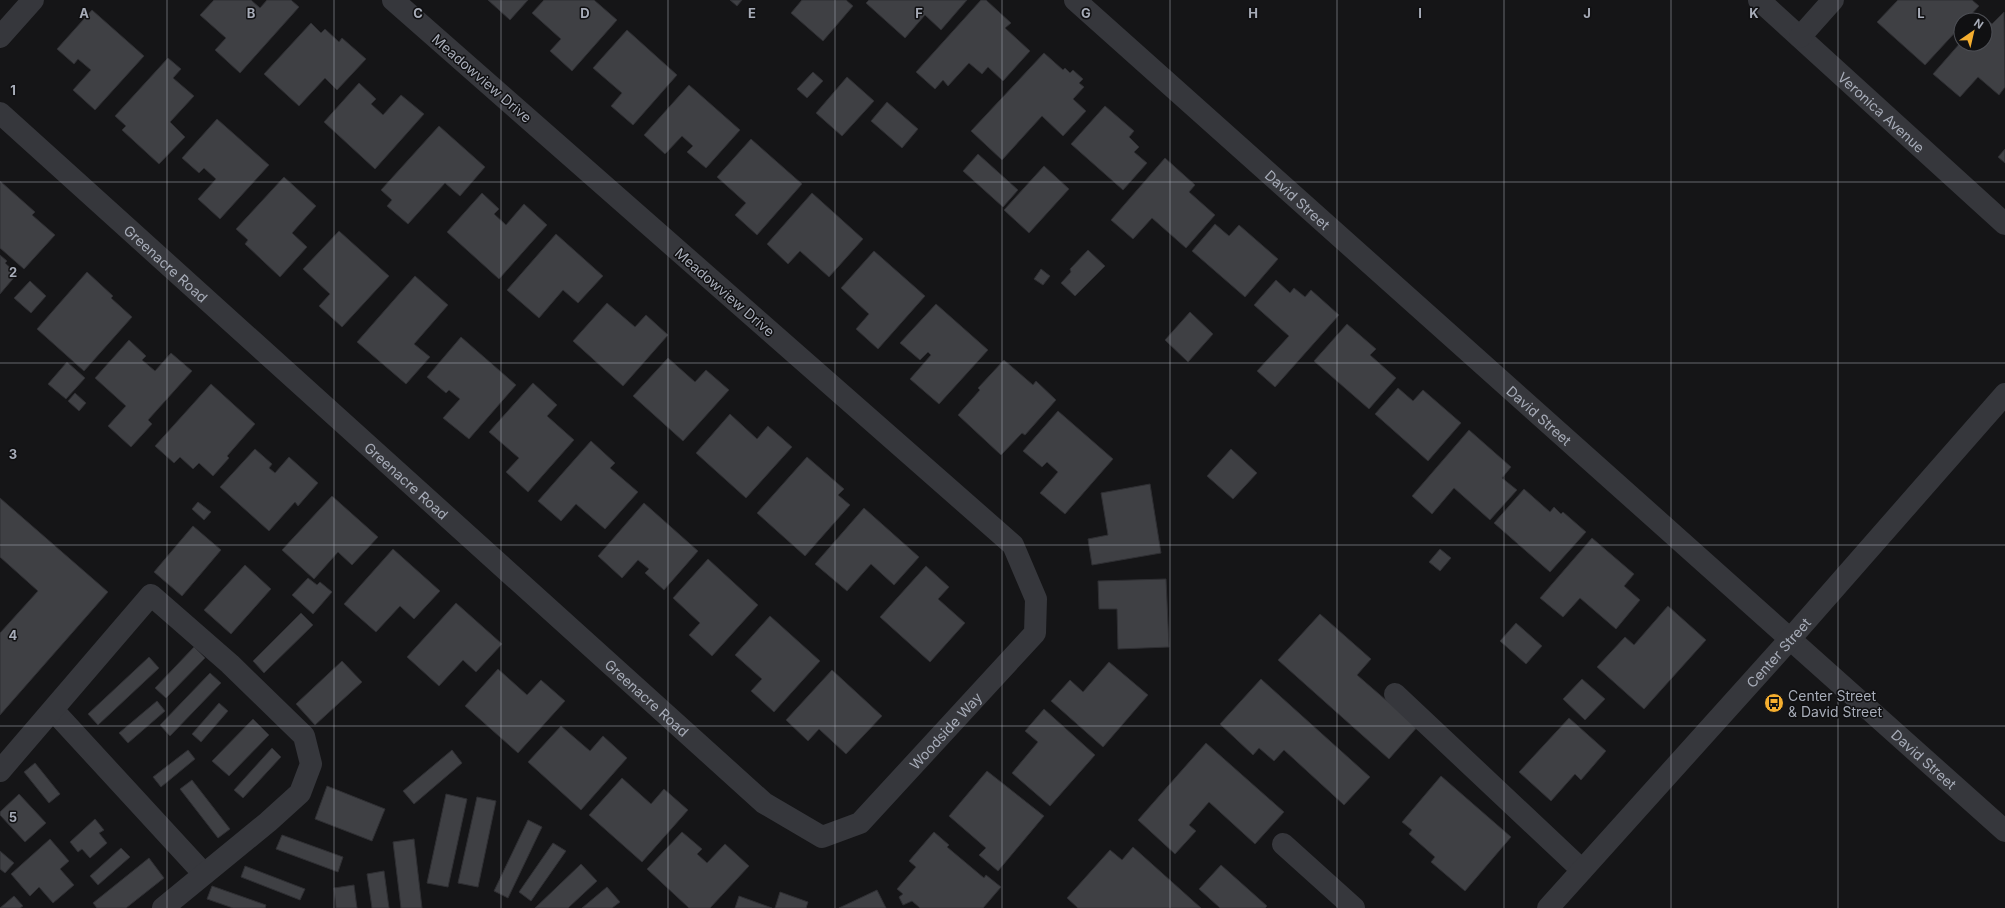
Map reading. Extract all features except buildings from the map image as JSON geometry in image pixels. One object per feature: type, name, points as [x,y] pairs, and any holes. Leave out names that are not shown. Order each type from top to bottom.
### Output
[{"type":"street","points":[[0,37],[33,0]]},
{"type":"street","name":"Meadowview Drive","points":[[393,0],[1013,545],[1036,599]]},
{"type":"street","name":"David Street","points":[[1075,0],[2005,830]]},
{"type":"street","name":"Veronica Avenue","points":[[1759,0],[2005,224]]},
{"type":"street","points":[[1800,37],[1833,0]]},
{"type":"street","name":"Greenacre Road","points":[[0,112],[764,803],[822,837]]},
{"type":"street","name":"Center Street","points":[[1548,908],[1791,638],[2005,394]]},
{"type":"street","points":[[0,771],[151,594],[230,664],[304,736],[311,764],[300,793],[268,822],[163,908]]},
{"type":"street","name":"Woodside Way","points":[[822,837],[860,823],[1035,633],[1036,599]]},
{"type":"street","points":[[1395,694],[1582,870]]},
{"type":"street","points":[[53,710],[204,874]]},
{"type":"street","points":[[1283,844],[1354,908]]},
{"type":"place","name":"Center Street & David Street","points":[[1774,703]]}]
